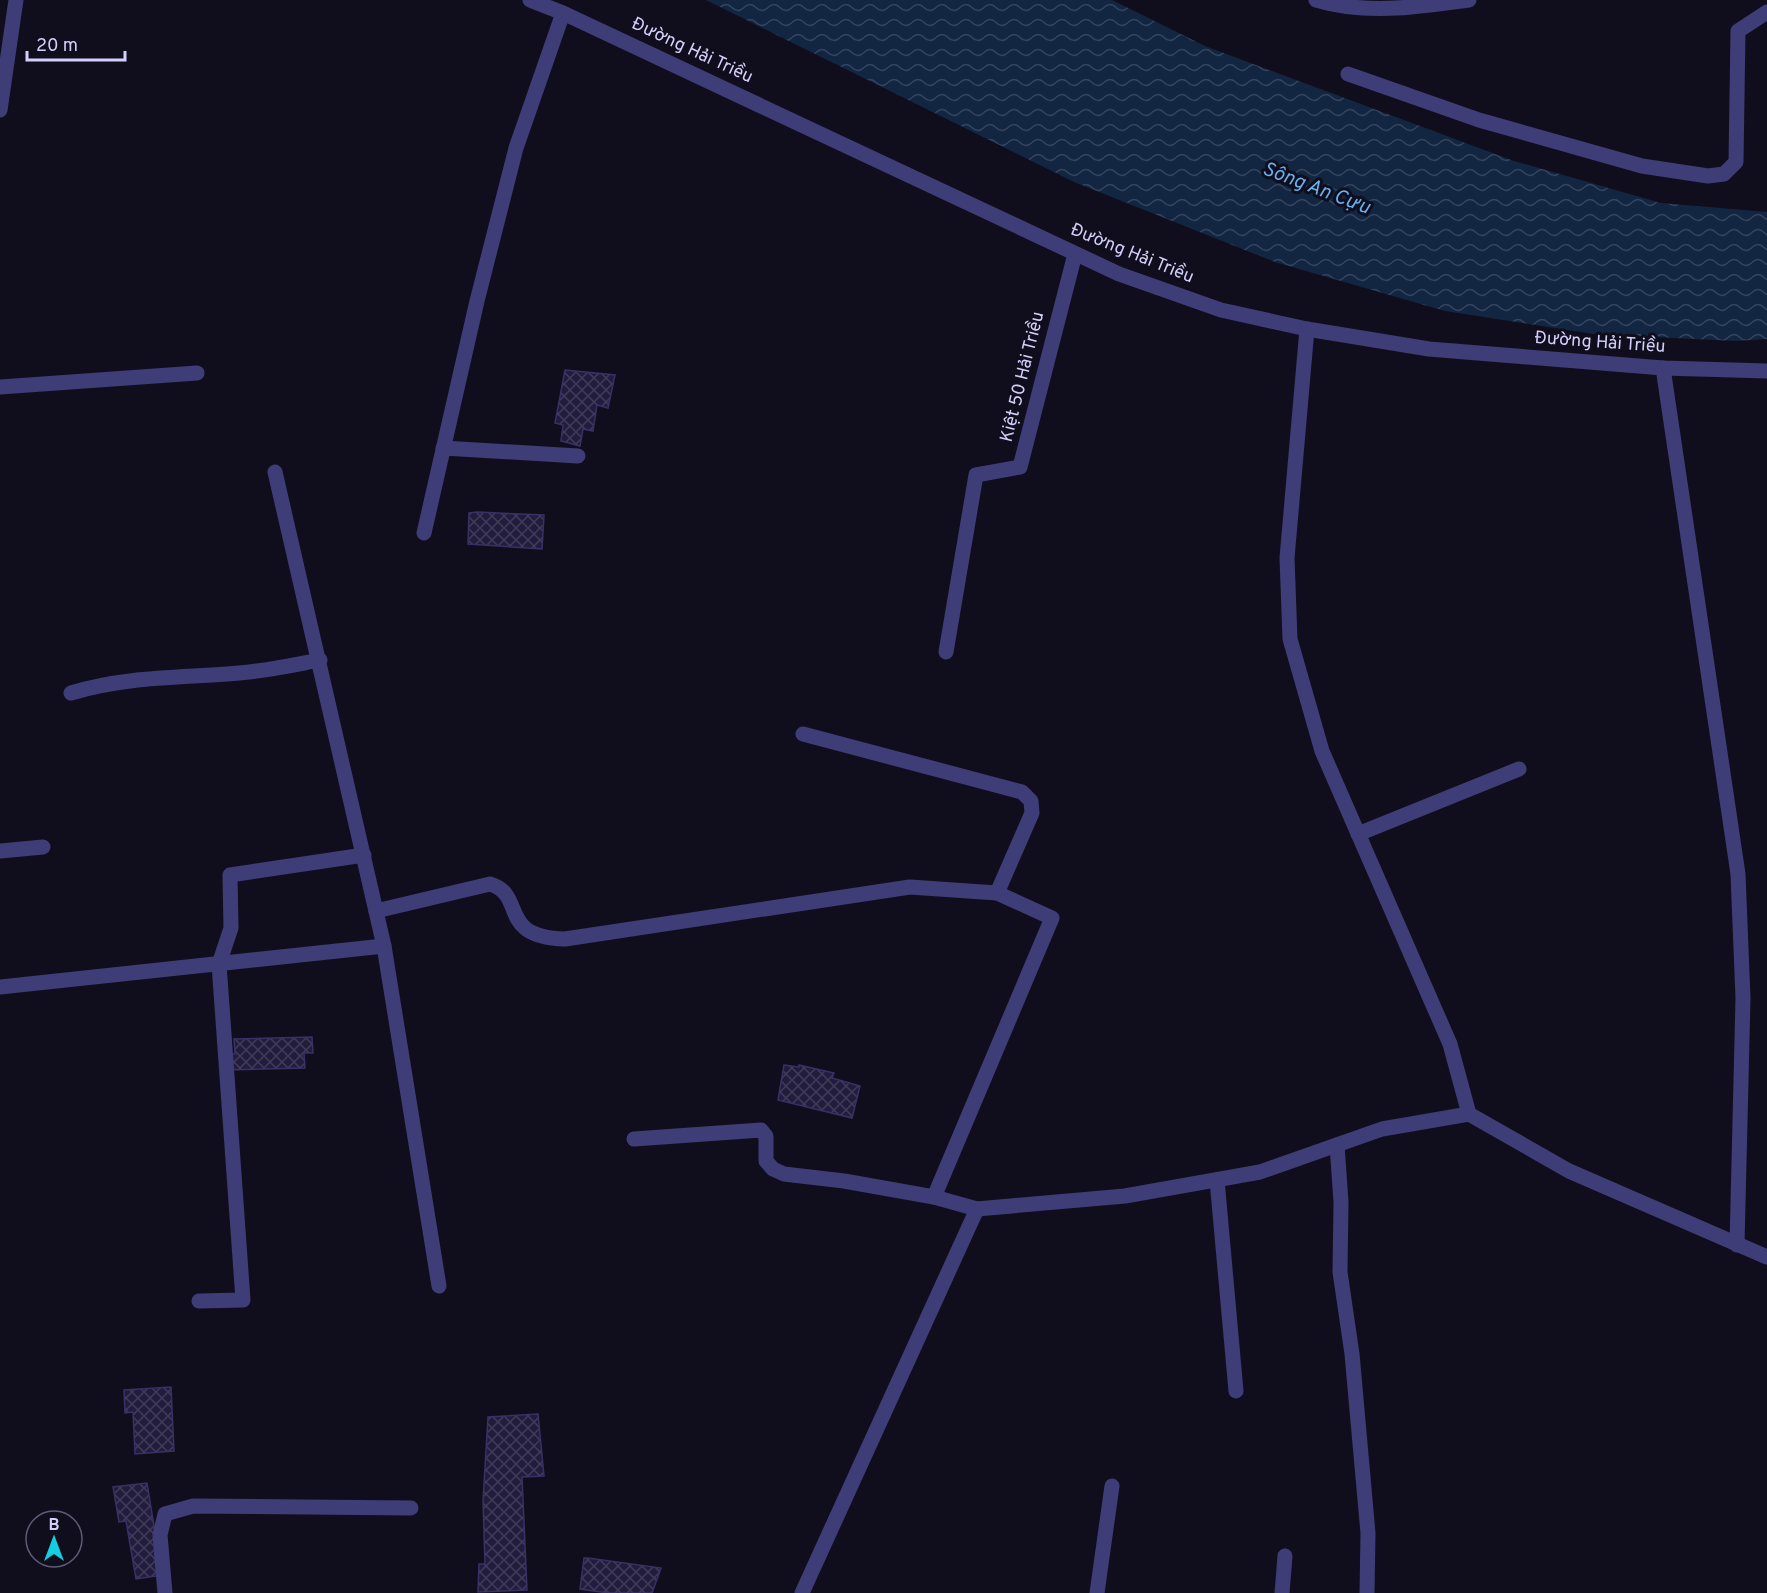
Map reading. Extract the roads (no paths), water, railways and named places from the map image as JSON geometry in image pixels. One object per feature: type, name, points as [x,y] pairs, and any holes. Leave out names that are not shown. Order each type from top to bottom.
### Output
[{"type":"street","points":[[0,110],[16,0]]},
{"type":"street","name":"Đường Hải Triều","points":[[530,0],[563,13],[1119,274],[1221,310],[1307,329],[1429,350],[1663,368],[1767,371]]},
{"type":"street","points":[[1316,0],[1336,6],[1400,9],[1469,0]]},
{"type":"street","points":[[1348,74],[1479,120],[1642,166],[1717,176],[1731,169],[1736,162],[1738,31],[1767,12]]},
{"type":"street","points":[[424,533],[477,301],[516,148],[563,13]]},
{"type":"street","name":"Kiệt 50 Hải Triều","points":[[946,652],[976,475],[1020,466],[1075,254]]},
{"type":"street","points":[[1307,329],[1287,558],[1290,639],[1322,751],[1450,1044],[1469,1114]]},
{"type":"street","points":[[1663,368],[1738,874],[1743,999],[1737,1245]]},
{"type":"street","points":[[0,387],[197,373]]},
{"type":"street","points":[[443,448],[578,456]]},
{"type":"street","points":[[275,472],[384,946],[439,1286]]},
{"type":"street","points":[[71,693],[92,686],[158,676],[240,674],[320,660]]},
{"type":"street","points":[[803,734],[1022,792],[1031,801],[1032,813],[997,893]]},
{"type":"street","points":[[1358,834],[1519,769]]},
{"type":"street","points":[[0,851],[43,847]]},
{"type":"street","points":[[199,1301],[243,1300],[219,964],[231,928],[230,875],[364,855]]},
{"type":"street","points":[[376,911],[490,884],[499,887],[506,894],[520,925],[532,934],[546,939],[565,939],[910,887],[997,893],[1052,918],[934,1197]]},
{"type":"street","points":[[0,987],[384,946]]},
{"type":"street","points":[[634,1139],[761,1130],[766,1139],[766,1161],[778,1172],[934,1197],[978,1209],[1125,1196],[1260,1172],[1382,1129],[1469,1114],[1569,1171],[1767,1257]]},
{"type":"street","points":[[1337,1145],[1341,1202],[1340,1272],[1352,1354],[1368,1533],[1367,1593]]},
{"type":"street","points":[[1216,1180],[1236,1391]]},
{"type":"street","points":[[802,1593],[978,1209]]},
{"type":"street","points":[[1097,1593],[1112,1486]]},
{"type":"street","points":[[165,1593],[160,1535],[165,1514],[192,1506],[411,1508]]},
{"type":"street","points":[[1282,1593],[1286,1556]]},
{"type":"water","name":"Sông An Cựu","points":[[706,0],[1112,0],[1205,46],[1514,161],[1661,203],[1767,212],[1767,339],[1736,341],[1594,334],[1445,311],[1275,262],[1074,182]]}]
